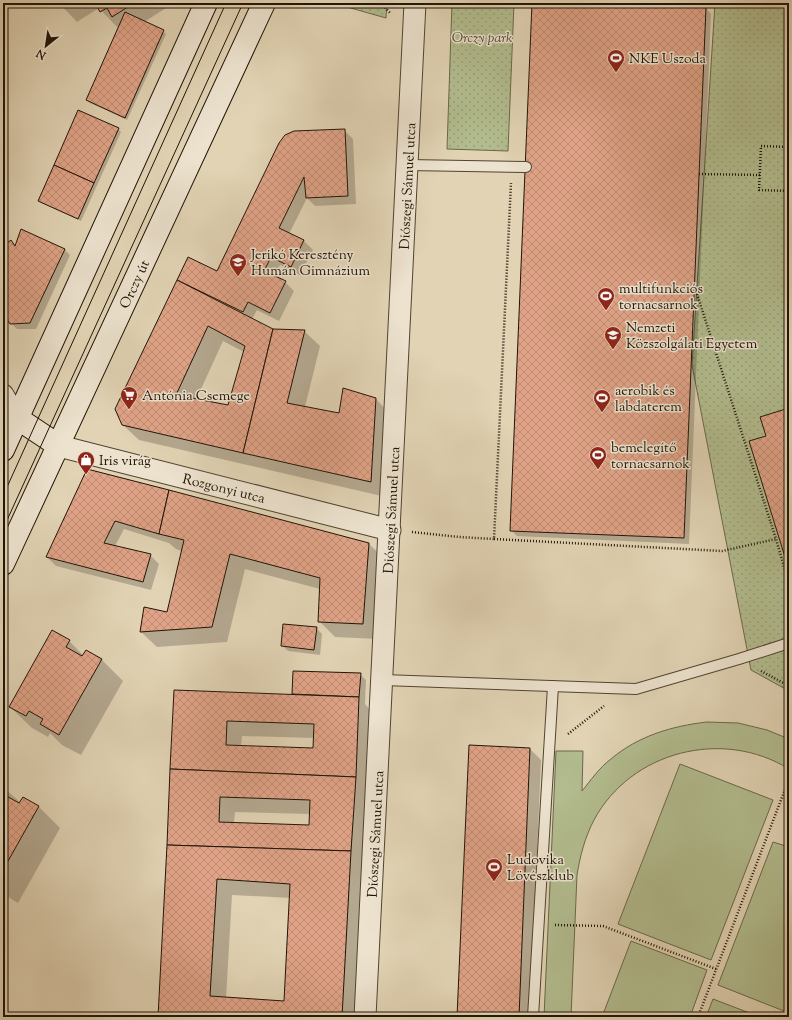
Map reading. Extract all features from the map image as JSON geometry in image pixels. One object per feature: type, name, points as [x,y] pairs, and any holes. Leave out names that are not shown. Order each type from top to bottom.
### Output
[{"type":"street","points":[[3,450],[206,3]]},
{"type":"street","name":"Orczy út","points":[[3,564],[264,3]]},
{"type":"street","name":"Diószegi Sámuel utca","points":[[366,1017],[415,3]]},
{"type":"street","points":[[3,395],[17,418],[59,446]]},
{"type":"street","name":"Rozgonyi utca","points":[[59,446],[390,530]]},
{"type":"lane","points":[[408,165],[526,167]]},
{"type":"lane","points":[[383,680],[636,689],[789,643]]},
{"type":"lane","points":[[533,1017],[553,686]]},
{"type":"path","points":[[789,147],[761,146],[759,190],[789,191]]},
{"type":"path","points":[[494,539],[511,167]]},
{"type":"path","points":[[699,174],[760,175]]},
{"type":"path","points":[[697,294],[776,539],[789,584]]},
{"type":"path","points":[[390,530],[459,537],[722,551],[776,539]]},
{"type":"path","points":[[739,659],[789,686]]},
{"type":"path","points":[[549,748],[626,689]]},
{"type":"path","points":[[698,1017],[789,779]]},
{"type":"path","points":[[538,925],[603,926],[716,970]]},
{"type":"green space","points":[[333,3],[387,3],[386,18]]},
{"type":"green space","name":"Orczy park","points":[[452,3],[514,3],[508,151],[447,149]]},
{"type":"green space","points":[[715,3],[789,3],[789,691],[751,670],[692,365]]},
{"type":"green space","points":[[707,722],[738,723],[767,730],[789,739],[789,769],[763,757],[736,750],[708,749],[681,753],[655,763],[631,777],[610,796],[591,826],[583,847],[578,868],[571,1017],[544,1017],[556,751],[583,751],[582,791],[595,774],[621,751],[632,744],[668,729]]},
{"type":"green space","points":[[680,764],[773,800],[711,960],[618,924]]},
{"type":"green space","points":[[773,842],[789,847],[789,1013],[718,985]]},
{"type":"green space","points":[[631,941],[707,970],[690,1017],[602,1017]]},
{"type":"green space","points":[[713,999],[760,1017],[706,1017]]},
{"type":"building","points":[[95,3],[134,3],[112,17],[107,8],[100,12]]},
{"type":"building","points":[[532,3],[608,3],[706,7],[684,538],[510,531]]},
{"type":"building","points":[[125,12],[164,30],[125,118],[86,100]]},
{"type":"building","points":[[78,110],[119,128],[94,183],[54,165]]},
{"type":"building","points":[[345,129],[348,196],[306,198],[304,177],[279,228],[304,240],[291,267],[271,257],[264,271],[286,281],[270,313],[248,302],[243,312],[177,280],[188,257],[217,271],[279,143],[285,135],[294,131]]},
{"type":"building","points":[[54,165],[94,183],[78,219],[38,201]]},
{"type":"building","points":[[21,229],[65,249],[30,323],[10,324],[3,314],[3,246],[11,240],[15,246]]},
{"type":"building","points":[[177,280],[273,329],[243,453],[122,425],[115,409]],"holes":[[[208,326],[245,346],[228,405],[176,395]]]},
{"type":"building","points":[[273,329],[305,330],[287,403],[339,413],[343,388],[376,398],[371,482],[243,453]]},
{"type":"building","points":[[789,408],[789,570],[749,441],[766,436],[760,417]]},
{"type":"building","points":[[87,469],[169,490],[159,534],[115,521],[104,543],[151,554],[143,582],[46,557]]},
{"type":"building","points":[[169,490],[369,543],[363,624],[318,622],[320,578],[230,554],[212,627],[140,632],[144,607],[167,612],[184,540],[159,534]]},
{"type":"building","points":[[283,624],[317,627],[314,650],[281,646]]},
{"type":"building","points":[[52,630],[70,640],[66,647],[82,656],[86,650],[102,659],[59,735],[40,724],[43,719],[29,711],[26,716],[9,707]]},
{"type":"building","points":[[293,671],[361,673],[359,697],[292,694]]},
{"type":"building","points":[[174,690],[359,697],[356,777],[170,769]],"holes":[[[227,721],[314,724],[313,748],[226,745]]]},
{"type":"building","name":"Ludovika Lövészklub","points":[[469,745],[530,748],[519,1017],[457,1017]]},
{"type":"building","points":[[170,769],[356,777],[351,851],[167,845]],"holes":[[[220,797],[310,800],[309,825],[219,822]]]},
{"type":"building","points":[[3,785],[7,788],[3,794]]},
{"type":"building","points":[[3,794],[19,803],[23,797],[39,806],[3,870]]},
{"type":"building","points":[[167,845],[351,851],[342,1017],[158,1017]],"holes":[[[217,879],[290,884],[284,1001],[210,996]]]},
{"type":"tram line","points":[[3,496],[226,3]]},
{"type":"tram line","points":[[3,529],[243,3]]},
{"type":"place","name":"NKE Uszoda","points":[[616,73]]},
{"type":"place","name":"Jerikó Keresztény Humán Gimnázium","points":[[238,277]]},
{"type":"place","name":"multifunkciós tornacsarnok","points":[[606,311]]},
{"type":"place","name":"Nemzeti Közszolgálati Egyetem","points":[[613,350]]},
{"type":"place","name":"Antónia Csemege","points":[[129,410]]},
{"type":"place","name":"aerobik és labdaterem","points":[[602,413]]},
{"type":"place","name":"bemelegítő tornacsarnok","points":[[598,470]]},
{"type":"place","name":"Iris virág","points":[[86,475]]},
{"type":"place","name":"Ludovika Lövészklub","points":[[494,882]]}]
